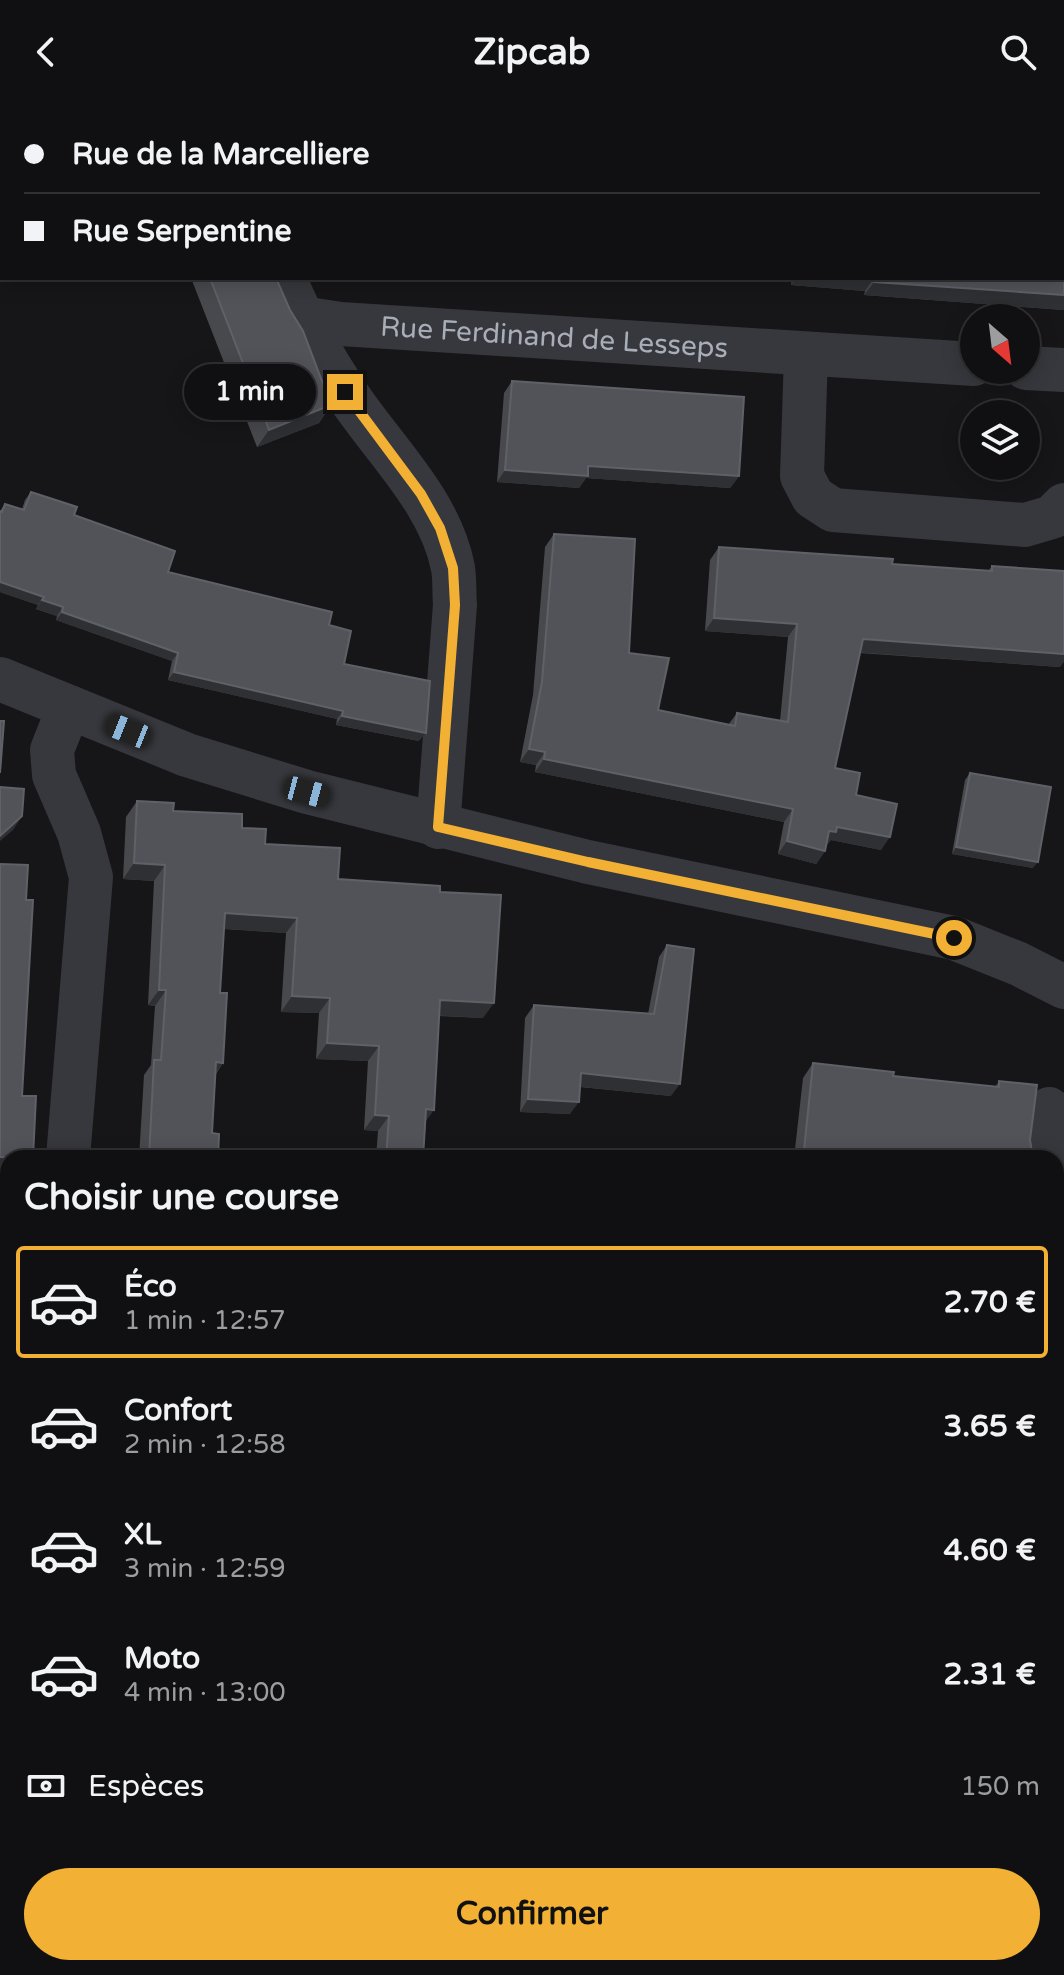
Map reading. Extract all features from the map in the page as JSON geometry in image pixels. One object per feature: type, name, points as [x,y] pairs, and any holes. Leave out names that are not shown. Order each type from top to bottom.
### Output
[{"type":"street","points":[[285,280],[301,318],[345,392],[421,494],[440,528],[453,568],[455,605],[438,827]]},
{"type":"street","name":"Rue Ferdinand de Lesseps","points":[[301,318],[356,325],[960,363]]},
{"type":"street","points":[[806,354],[802,476],[813,497],[833,510],[1025,525],[1052,517],[1064,505]]},
{"type":"street","points":[[1040,369],[1064,370]]},
{"type":"street","points":[[0,679],[187,755],[307,792],[438,827],[604,865],[954,938],[1019,964],[1064,987]]},
{"type":"street","points":[[69,707],[52,750],[54,775],[79,833],[91,877],[69,1150]]},
{"type":"street","points":[[1045,1150],[1049,1109]]},
{"type":"building","points":[[211,280],[277,280],[303,331],[331,405],[269,430]]},
{"type":"building","points":[[1064,280],[1064,295],[874,282]]},
{"type":"building","points":[[512,381],[744,397],[739,476],[588,466],[588,476],[505,470]]},
{"type":"building","points":[[31,492],[77,507],[74,515],[175,551],[168,572],[332,612],[329,625],[351,631],[344,664],[430,681],[426,733],[342,716],[343,711],[174,672],[178,653],[62,612],[63,607],[42,600],[44,597],[0,582],[0,511],[5,504],[24,510]]},
{"type":"building","points":[[554,534],[635,539],[629,653],[669,658],[658,710],[735,726],[737,713],[788,722],[797,624],[714,618],[719,547],[893,559],[892,564],[992,571],[992,566],[1064,571],[1064,654],[863,639],[835,768],[860,773],[856,795],[897,804],[890,837],[837,827],[836,832],[829,831],[825,851],[787,841],[793,809],[544,759],[545,752],[529,749],[542,682]]},
{"type":"building","points":[[0,721],[4,721],[0,773]]},
{"type":"building","points":[[970,773],[1051,787],[1038,862],[956,847]]},
{"type":"building","points":[[0,787],[24,789],[22,816],[0,836]]},
{"type":"building","points":[[137,801],[174,803],[173,811],[242,814],[242,828],[266,829],[265,844],[340,848],[338,879],[440,886],[440,892],[501,895],[494,1003],[440,1000],[434,1110],[426,1109],[423,1150],[387,1150],[389,1116],[375,1115],[379,1046],[327,1043],[330,998],[292,996],[297,918],[225,913],[220,993],[227,993],[223,1063],[216,1062],[212,1133],[219,1134],[218,1150],[149,1150],[154,1060],[161,1060],[166,990],[159,990],[165,865],[134,863]]},
{"type":"building","points":[[0,864],[28,865],[26,900],[33,900],[22,1096],[36,1096],[33,1150],[0,1150]]},
{"type":"building","points":[[667,945],[694,949],[680,1084],[581,1073],[579,1102],[528,1099],[534,1005],[654,1014]]},
{"type":"building","points":[[813,1063],[894,1072],[893,1076],[999,1087],[999,1081],[1037,1085],[1030,1140],[1032,1150],[804,1150]]},
{"type":"route","points":[[345,392],[421,494],[440,528],[453,568],[455,605],[438,827],[588,862],[954,938]]}]
